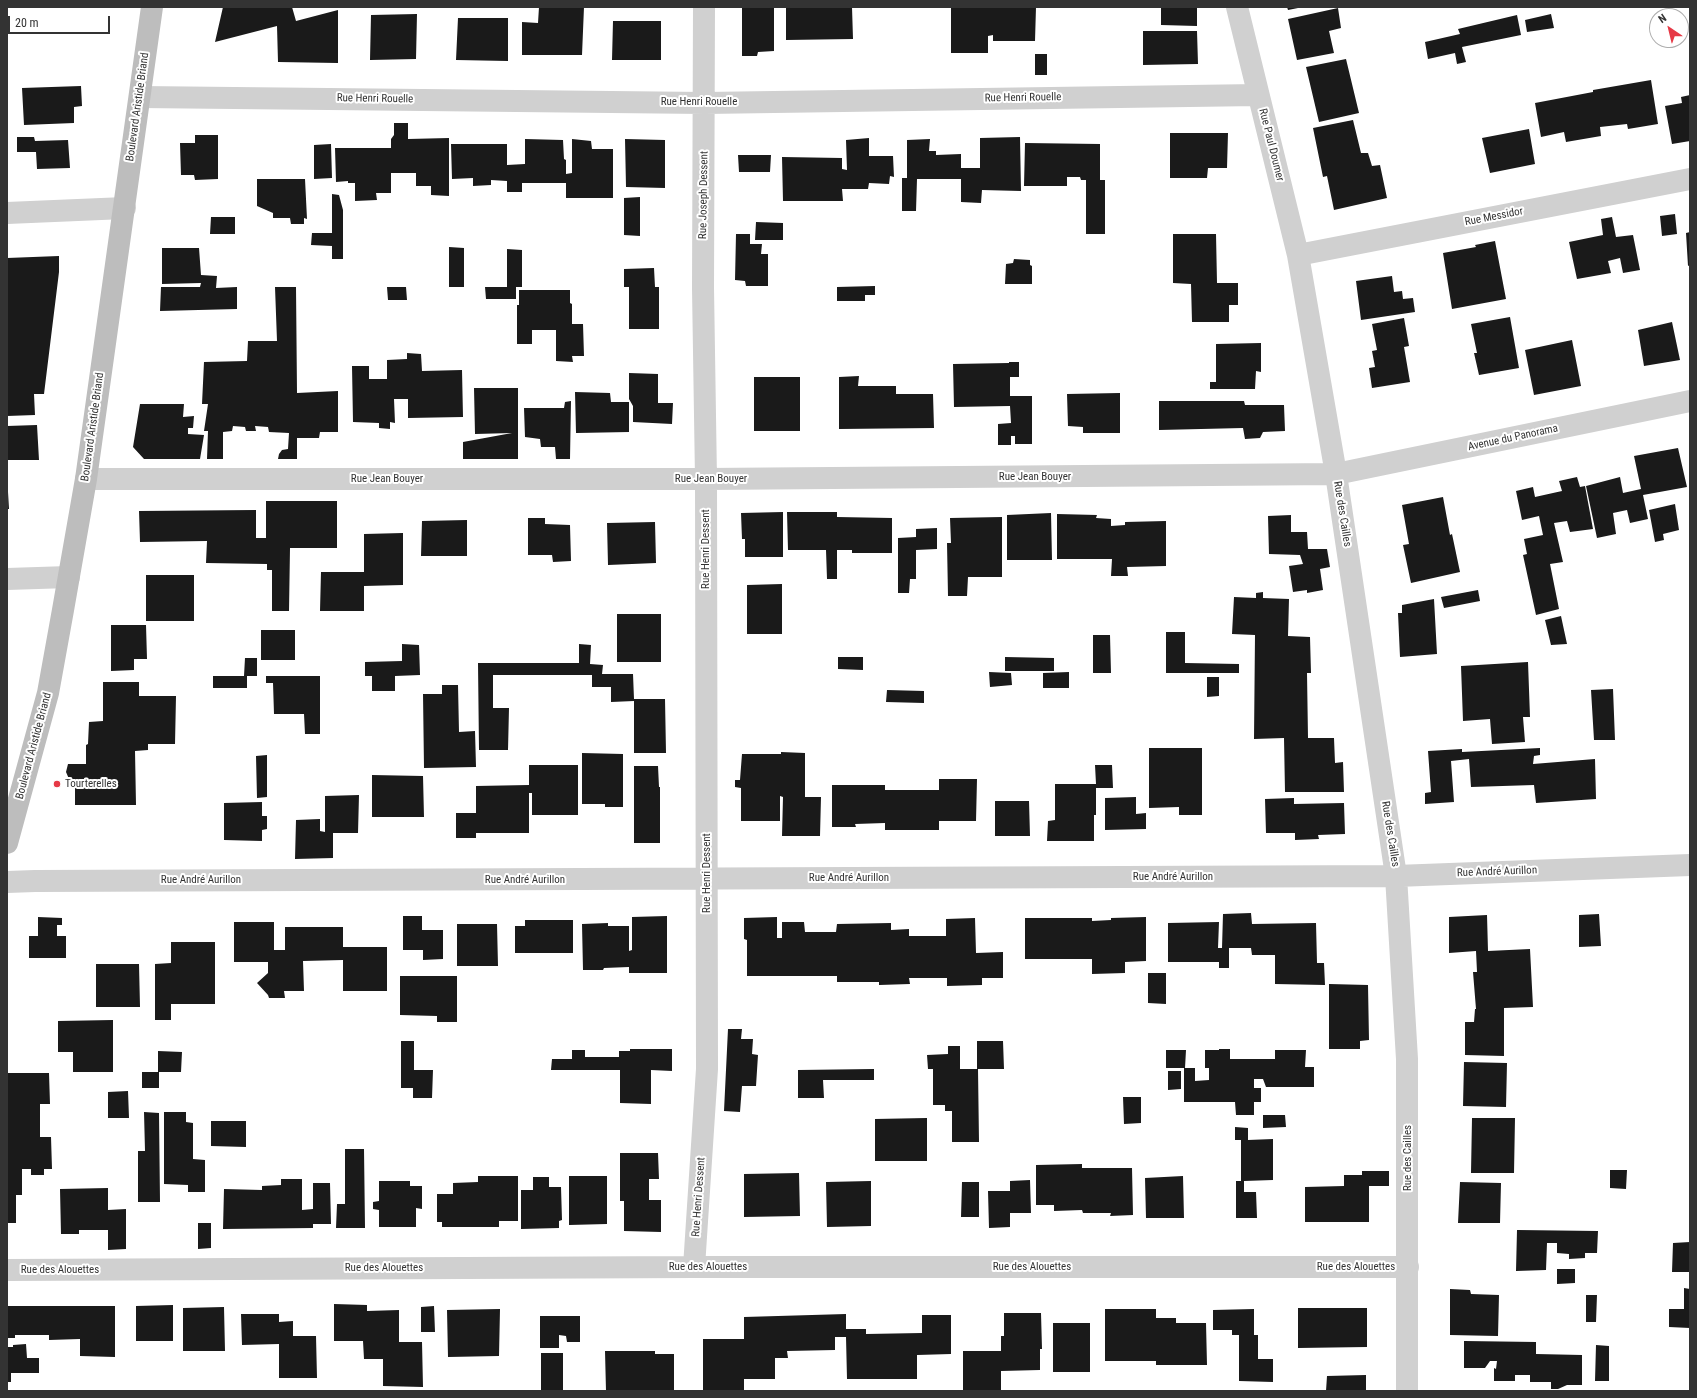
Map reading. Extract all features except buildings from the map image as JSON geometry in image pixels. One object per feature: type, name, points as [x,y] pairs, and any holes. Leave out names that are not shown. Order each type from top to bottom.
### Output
[{"type":"main road","name":"Boulevard Aristide Briand","points":[[7,843],[48,693],[86,479],[152,7]]},
{"type":"street","name":"Rue Joseph Dessent","points":[[704,7],[705,103],[703,288],[706,479]]},
{"type":"street","name":"Rue Paul Doumer","points":[[1237,7],[1298,254],[1303,284]]},
{"type":"street","name":"Rue Henri Rouelle","points":[[140,97],[705,103],[1258,95]]},
{"type":"street","name":"Rue Messidor","points":[[1298,254],[1690,180]]},
{"type":"street","points":[[7,213],[125,208]]},
{"type":"street","name":"Rue des Cailles","points":[[1303,284],[1336,474],[1396,876],[1407,1059],[1407,1391]]},
{"type":"street","name":"Avenue du Panorama","points":[[1336,474],[1690,401]]},
{"type":"street","name":"Rue Jean Bouyer","points":[[86,479],[706,479],[1336,474]]},
{"type":"street","name":"Rue Henri Dessent","points":[[694,1267],[707,1069],[706,479]]},
{"type":"street","points":[[7,579],[69,577]]},
{"type":"street","name":"Rue André Aurillon","points":[[7,882],[1396,876],[1690,865]]},
{"type":"street","name":"Rue des Alouettes","points":[[7,1270],[694,1267],[1408,1267]]},
{"type":"place","name":"Tourterelles","points":[[57,784]]}]
